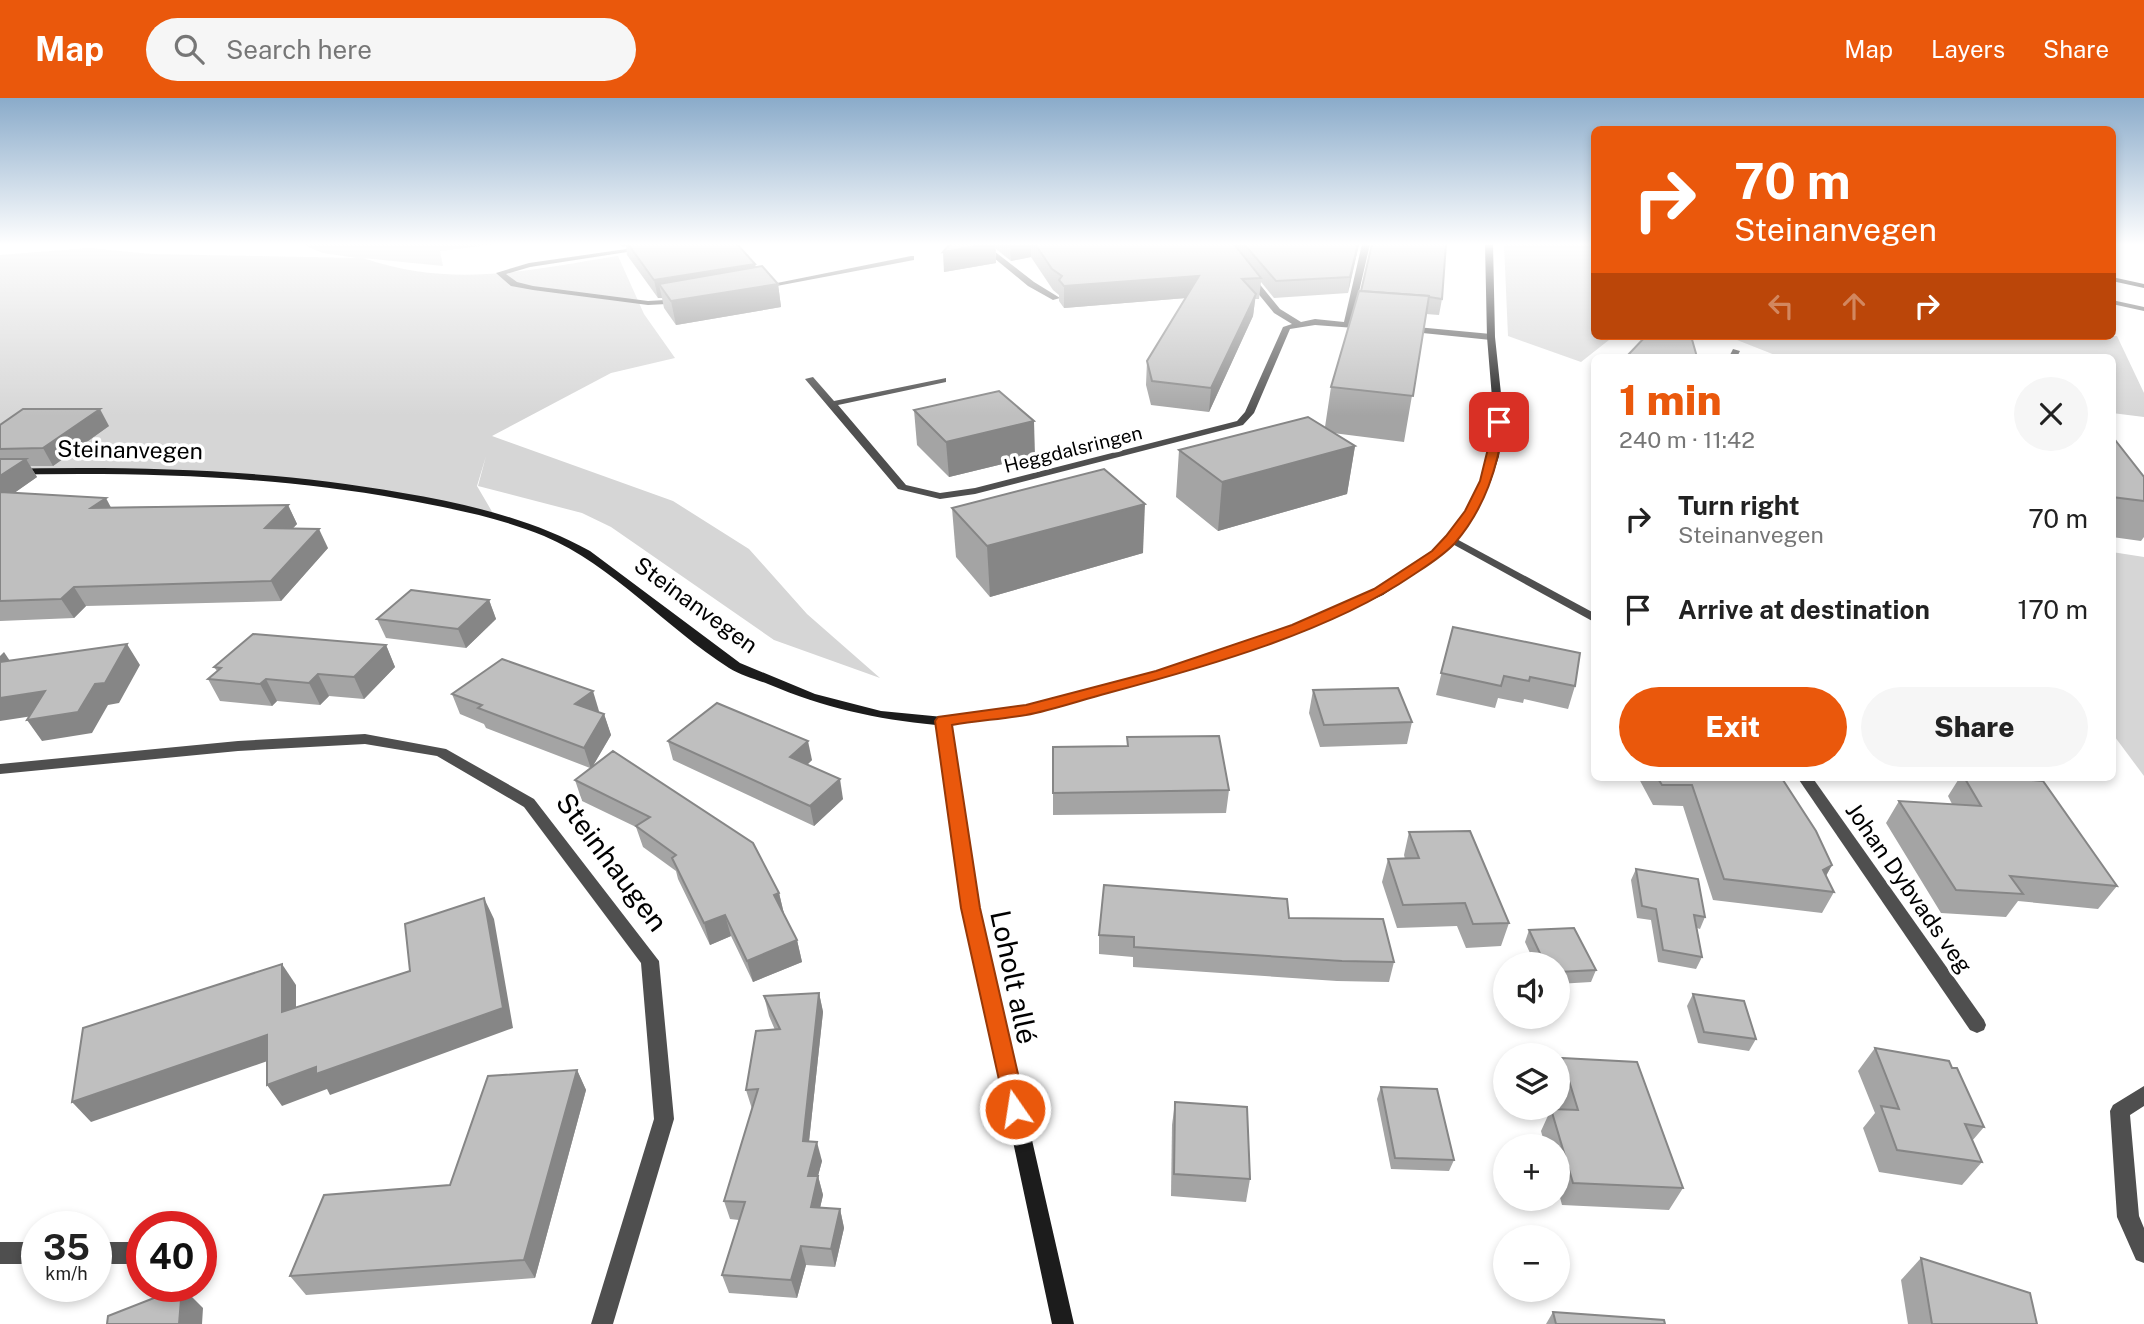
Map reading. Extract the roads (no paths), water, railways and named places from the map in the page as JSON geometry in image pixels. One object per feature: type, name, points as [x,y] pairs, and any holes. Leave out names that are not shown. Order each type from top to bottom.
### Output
[{"type":"main road","name":"Steinanvegen","points":[[0,472],[119,470],[293,479],[389,493],[494,515],[561,537],[735,666],[770,682],[848,708],[909,719],[943,721],[1026,710],[1080,697],[1249,646],[1379,592],[1428,560],[1451,539],[1471,511],[1486,481],[1494,456],[1499,422],[1490,301]]},
{"type":"main road","name":"Loholt allé","points":[[943,721],[971,908],[1063,1324]]},
{"type":"street","points":[[644,301],[674,301]]},
{"type":"street","points":[[1270,301],[1278,311],[1298,324],[1315,322],[1375,327]]},
{"type":"street","points":[[1347,325],[1353,301]]},
{"type":"street","points":[[2116,303],[2144,309]]},
{"type":"street","name":"Heggdalsringen","points":[[810,379],[902,487],[927,494],[955,495],[1240,424],[1249,414],[1282,332],[1287,327],[1298,324]]},
{"type":"street","points":[[1389,328],[1491,337]]},
{"type":"street","points":[[832,404],[943,380]]},
{"type":"street","points":[[1451,539],[1591,616]]},
{"type":"street","name":"Steinhaugen","points":[[0,769],[238,746],[365,739],[442,752],[529,803],[650,961],[664,1119],[603,1324]]},
{"type":"street","name":"Johan Dybvads veg","points":[[1807,781],[1977,1025]]},
{"type":"street","points":[[2144,1096],[2120,1111],[2129,1217],[2144,1252]]},
{"type":"street","points":[[0,1254],[21,1253]]}]
